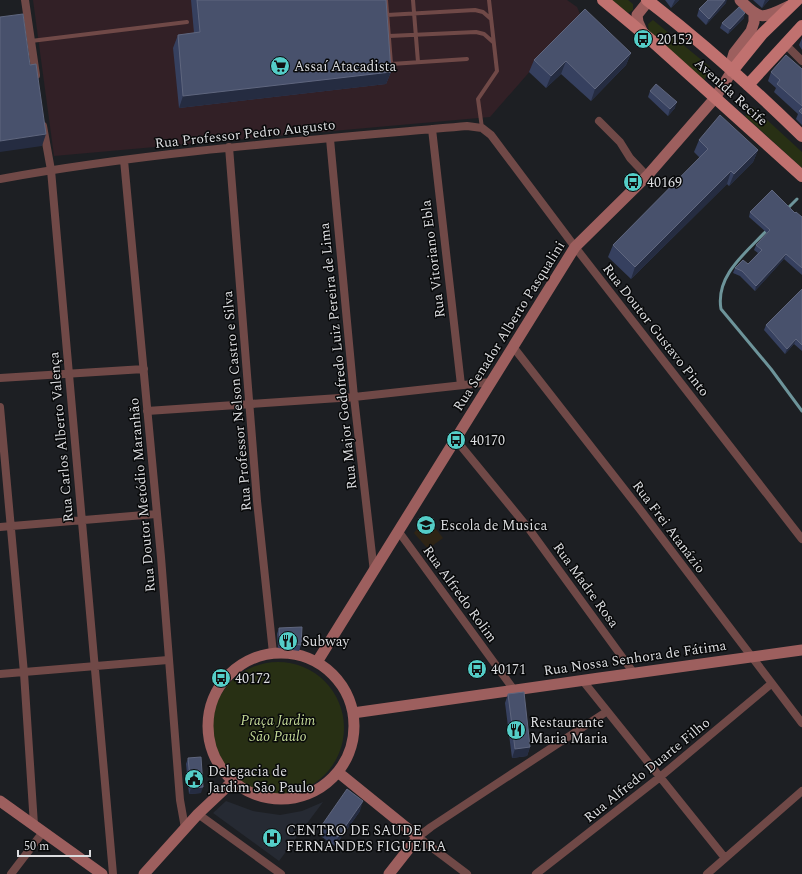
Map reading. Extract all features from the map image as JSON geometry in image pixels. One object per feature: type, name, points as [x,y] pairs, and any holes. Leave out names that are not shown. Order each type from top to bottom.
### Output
[{"type":"main road","name":"Avenida Recife","points":[[603,0],[643,33],[802,176]]},
{"type":"main road","name":"Avenida Recife","points":[[648,0],[732,70],[802,136]]},
{"type":"main road","points":[[732,70],[762,34],[794,3]]},
{"type":"main road","points":[[748,85],[784,43],[802,26]]},
{"type":"street","points":[[25,0],[38,88]]},
{"type":"street","points":[[643,33],[638,22],[637,15],[648,0]]},
{"type":"street","points":[[740,0],[754,14],[766,16],[794,3]]},
{"type":"street","name":"Rua Senador Alberto Pasqualini","points":[[318,662],[491,382],[514,348],[575,247],[647,176],[715,98],[732,70],[732,58],[751,31],[754,22],[754,14]]},
{"type":"street","points":[[784,43],[802,61]]},
{"type":"street","name":"Rua Carlos Alberto Valença","points":[[42,119],[51,170],[113,874]]},
{"type":"street","points":[[600,120],[620,142],[630,158],[647,176]]},
{"type":"street","name":"Rua Professor Pedro Augusto","points":[[0,179],[51,170],[228,147],[467,126],[482,128]]},
{"type":"street","name":"Rua Doutor Gustavo Pinto","points":[[482,128],[491,135],[575,247],[802,539]]},
{"type":"street","name":"Rua Vitoriano Ebla","points":[[432,129],[461,385]]},
{"type":"street","name":"Rua Major Godofredo Luiz Pereira de Lima","points":[[330,138],[354,397],[374,572]]},
{"type":"street","name":"Rua Professor Nelson Castro e Silva","points":[[228,147],[258,501],[273,653]]},
{"type":"street","name":"Rua Doutor Metódio Maranhão","points":[[124,160],[144,370],[180,800],[185,828]]},
{"type":"street","name":"Rua Frei Atanázio","points":[[514,348],[642,512],[802,723]]},
{"type":"street","points":[[0,378],[144,370]]},
{"type":"street","points":[[147,411],[250,406],[354,397],[491,382]]},
{"type":"street","points":[[0,407],[24,673],[34,825]]},
{"type":"street","name":"Rua Madre Rosa","points":[[456,440],[529,529],[633,672]]},
{"type":"street","points":[[0,527],[156,514]]},
{"type":"street","name":"Rua Alfredo Rolim","points":[[399,532],[514,690]]},
{"type":"street","name":"Rua Nossa Senhora de Fátima","points":[[353,713],[583,681],[633,672],[802,650]]},
{"type":"street","points":[[273,653],[296,654],[318,662],[336,677],[348,696],[353,713],[354,737],[346,762],[339,772],[323,786],[304,796],[282,800],[260,797],[232,782],[217,764],[210,749],[207,733],[209,708],[218,689],[232,671],[254,657],[273,653]]},
{"type":"street","points":[[0,674],[168,660]]},
{"type":"street","points":[[583,681],[606,712],[725,858]]},
{"type":"street","name":"Rua Alfredo Duarte Filho","points":[[536,874],[660,777],[772,684]]},
{"type":"street","points":[[389,874],[418,837],[431,827],[606,712]]},
{"type":"street","points":[[339,772],[418,837],[467,874]]},
{"type":"street","points":[[144,874],[198,814],[232,782]]},
{"type":"street","points":[[707,874],[802,791]]},
{"type":"street","points":[[0,801],[102,874]]},
{"type":"street","points":[[198,814],[281,874]]},
{"type":"street","points":[[11,874],[43,832]]},
{"type":"lane","points":[[386,0],[391,64],[467,59]]},
{"type":"lane","points":[[413,0],[418,62]]},
{"type":"lane","points":[[482,128],[478,99],[497,71],[489,0]]},
{"type":"lane","points":[[387,15],[475,10],[483,12],[491,19]]},
{"type":"lane","points":[[31,41],[187,22]]},
{"type":"lane","points":[[389,36],[476,32],[484,34],[494,42]]},
{"type":"shaded area","points":[[33,0],[567,0],[577,7],[580,14],[490,117],[54,156]]},
{"type":"shaded area","name":"Escola de Musica","points":[[426,516],[443,538],[428,549],[414,533]]},
{"type":"shaded area","name":"CENTRO DE SAUDE FERNANDES FIGUEIRA","points":[[226,801],[253,811],[280,815],[302,811],[323,802],[279,861],[213,813]]},
{"type":"green space","points":[[610,0],[628,0],[633,4],[633,10],[628,13]]},
{"type":"green space","points":[[653,20],[710,67],[704,81],[649,32],[648,24]]},
{"type":"green space","points":[[753,107],[802,152],[802,168],[745,116]]},
{"type":"green space","name":"Praça Jardim São Paulo","points":[[284,662],[303,667],[315,673],[325,681],[333,691],[339,703],[343,715],[343,741],[339,753],[333,765],[325,775],[315,783],[303,789],[291,793],[272,794],[253,789],[241,783],[231,775],[223,765],[217,753],[213,741],[212,722],[217,703],[223,691],[231,681],[241,673],[253,667],[265,663]]},
{"type":"building","name":"Assaí Atacadista","points":[[197,0],[386,0],[391,72],[183,96],[178,35],[200,32]]},
{"type":"building","points":[[708,0],[725,0],[709,19],[699,9]]},
{"type":"building","points":[[739,7],[745,13],[730,29],[722,23]]},
{"type":"building","points":[[585,9],[631,53],[595,89],[566,61],[551,76],[534,60]]},
{"type":"building","points":[[23,14],[30,65],[36,64],[46,134],[0,141],[0,17]]},
{"type":"building","points":[[786,55],[802,69],[802,106],[777,84],[780,80],[771,72]]},
{"type":"building","points":[[656,84],[677,102],[670,109],[650,91]]},
{"type":"building","points":[[720,115],[758,150],[734,174],[731,171],[635,267],[613,245],[708,149],[699,140]]},
{"type":"building","points":[[772,190],[795,213],[796,212],[802,217],[802,268],[786,254],[756,286],[742,271],[735,268],[743,260],[748,264],[762,250],[756,245],[770,230],[750,212]]},
{"type":"building","points":[[802,289],[802,345],[796,339],[787,349],[766,325]]},
{"type":"building","points":[[302,627],[301,645],[280,642],[279,628]]},
{"type":"building","points":[[524,692],[530,747],[515,749],[508,694]]},
{"type":"building","name":"Delegacia de Jardim São Paulo","points":[[201,757],[203,787],[191,788],[188,758]]},
{"type":"building","points":[[347,789],[363,801],[338,837],[322,825]]},
{"type":"waterway","points":[[787,209],[797,199]]},
{"type":"waterway","points":[[768,229],[742,255],[728,275],[723,285],[720,297],[721,309],[771,369],[802,411]]},
{"type":"place","name":"20152","points":[[643,39]]},
{"type":"place","name":"Assaí Atacadista","points":[[280,66]]},
{"type":"place","name":"40169","points":[[633,182]]},
{"type":"place","name":"40170","points":[[456,440]]},
{"type":"place","name":"Escola de Musica","points":[[426,525]]},
{"type":"place","name":"Subway","points":[[288,641]]},
{"type":"place","name":"40171","points":[[477,669]]},
{"type":"place","name":"40172","points":[[221,678]]},
{"type":"place","name":"Restaurante Maria Maria","points":[[516,730]]},
{"type":"place","name":"Delegacia de Jardim São Paulo","points":[[194,779]]},
{"type":"place","name":"CENTRO DE SAUDE FERNANDES FIGUEIRA","points":[[272,838]]}]
